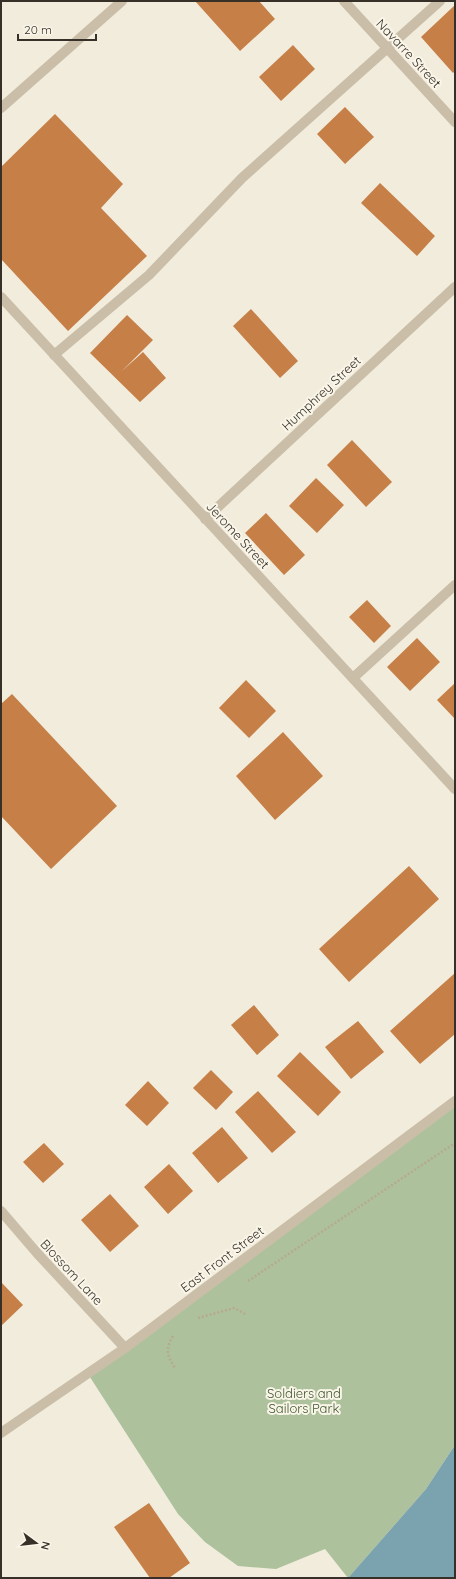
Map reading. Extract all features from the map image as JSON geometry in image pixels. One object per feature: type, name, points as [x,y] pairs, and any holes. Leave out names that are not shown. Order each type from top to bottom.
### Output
[{"type":"street","points":[[1,108],[122,1]]},
{"type":"street","name":"Navarre Street","points":[[344,1],[455,122]]},
{"type":"street","points":[[54,355],[149,275],[242,178],[340,93],[387,48],[440,1]]},
{"type":"street","name":"Humphrey Street","points":[[205,519],[455,287]]},
{"type":"street","name":"Jerome Street","points":[[1,297],[455,789]]},
{"type":"street","points":[[352,678],[455,585]]},
{"type":"street","name":"East Front Street","points":[[1,1433],[125,1348],[455,1101]]},
{"type":"street","name":"Blossom Lane","points":[[1,1211],[37,1253],[125,1348]]},
{"type":"path","points":[[245,1283],[455,1143]]},
{"type":"path","points":[[199,1314],[193,1319],[234,1308],[245,1314]]},
{"type":"path","points":[[175,1368],[169,1359],[168,1345],[176,1332]]},
{"type":"green space","name":"Soldiers and Sailors Park","points":[[455,1100],[455,1445],[426,1489],[348,1578],[325,1549],[276,1569],[238,1566],[205,1542],[178,1514],[88,1374]]},
{"type":"water","points":[[455,1445],[455,1578],[348,1578],[426,1489]]},
{"type":"building","points":[[195,1],[259,1],[275,19],[240,51]]},
{"type":"building","points":[[455,5],[455,71],[453,73],[421,37]]},
{"type":"building","points":[[293,45],[315,69],[281,101],[259,77]]},
{"type":"building","points":[[345,107],[374,137],[345,164],[317,134]]},
{"type":"building","points":[[55,114],[123,184],[101,208],[147,256],[68,331],[1,259],[1,167]]},
{"type":"building","points":[[380,183],[435,236],[417,256],[361,203]]},
{"type":"building","points":[[251,309],[298,361],[280,378],[233,326]]},
{"type":"building","points":[[127,315],[153,340],[122,371],[143,352],[166,378],[140,402],[90,353]]},
{"type":"building","points":[[352,440],[392,482],[366,507],[327,465]]},
{"type":"building","points":[[316,478],[344,505],[317,533],[289,506]]},
{"type":"building","points":[[266,513],[305,555],[284,575],[245,533]]},
{"type":"building","points":[[367,600],[391,626],[374,643],[349,617]]},
{"type":"building","points":[[417,638],[440,662],[410,691],[387,667]]},
{"type":"building","points":[[246,680],[276,711],[249,738],[219,708]]},
{"type":"building","points":[[455,683],[455,719],[437,700]]},
{"type":"building","points":[[12,694],[117,806],[51,869],[1,816],[1,704]]},
{"type":"building","points":[[283,732],[323,776],[275,820],[236,776]]},
{"type":"building","points":[[409,866],[439,899],[349,982],[319,949]]},
{"type":"building","points":[[455,973],[455,1034],[420,1064],[390,1031]]},
{"type":"building","points":[[254,1005],[279,1035],[257,1055],[231,1025]]},
{"type":"building","points":[[358,1021],[384,1052],[351,1079],[325,1047]]},
{"type":"building","points":[[300,1052],[341,1092],[318,1116],[277,1076]]},
{"type":"building","points":[[211,1070],[233,1092],[216,1110],[193,1088]]},
{"type":"building","points":[[148,1081],[169,1103],[147,1126],[125,1105]]},
{"type":"building","points":[[258,1091],[296,1132],[272,1153],[235,1112]]},
{"type":"building","points":[[222,1127],[248,1158],[218,1183],[192,1153]]},
{"type":"building","points":[[44,1143],[64,1164],[43,1183],[23,1162]]},
{"type":"building","points":[[169,1164],[193,1191],[168,1214],[144,1187]]},
{"type":"building","points":[[110,1194],[139,1226],[110,1252],[81,1220]]},
{"type":"building","points":[[1,1282],[23,1305],[1,1326]]},
{"type":"building","points":[[149,1503],[190,1563],[169,1578],[150,1578],[114,1527]]}]
